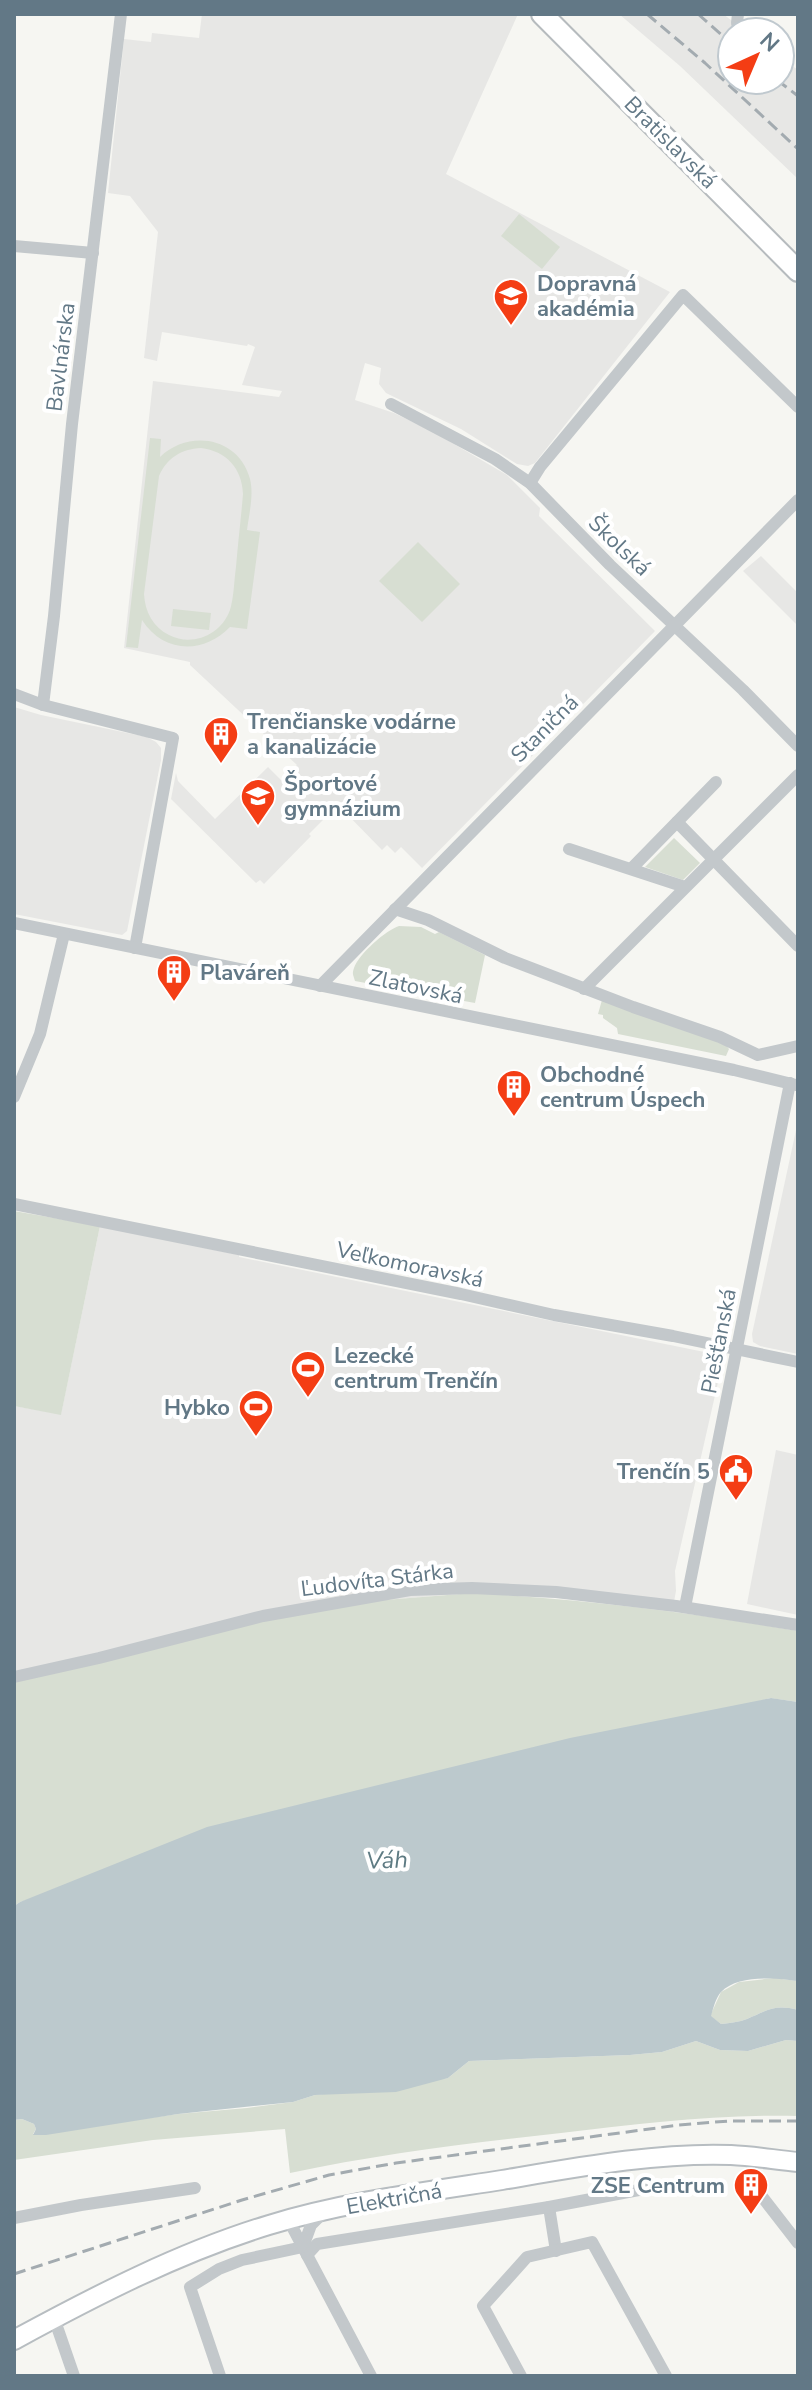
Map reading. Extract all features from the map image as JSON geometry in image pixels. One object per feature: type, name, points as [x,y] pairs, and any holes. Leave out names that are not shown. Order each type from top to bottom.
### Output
[{"type":"main road","name":"Bratislavská","points":[[542,14],[798,271]]},
{"type":"main road","name":"Električná","points":[[14,2340],[178,2259],[248,2232],[327,2210],[565,2170],[661,2159],[732,2155],[798,2162]]},
{"type":"street","name":"Bavlnárska","points":[[43,705],[72,424],[121,14]]},
{"type":"street","points":[[14,246],[93,253]]},
{"type":"street","points":[[530,483],[683,295],[798,407]]},
{"type":"street","name":"Školská","points":[[391,404],[495,459],[530,483],[610,565],[798,746]]},
{"type":"street","name":"Staničná","points":[[320,986],[798,500]]},
{"type":"street","points":[[14,694],[43,705],[173,738],[135,948]]},
{"type":"street","points":[[584,989],[798,775]]},
{"type":"street","points":[[632,868],[716,782]]},
{"type":"street","points":[[677,822],[798,946]]},
{"type":"street","points":[[569,849],[685,887]]},
{"type":"street","points":[[395,909],[428,920],[505,958],[720,1037],[758,1055],[798,1046]]},
{"type":"street","name":"Zlatovská","points":[[14,923],[794,1084]]},
{"type":"street","points":[[14,1097],[40,1034],[64,934]]},
{"type":"street","points":[[734,1070],[738,1051],[742,1047]]},
{"type":"street","name":"Piešťanská","points":[[685,1607],[794,1084]]},
{"type":"street","name":"Veľkomoravská","points":[[14,1204],[798,1362]]},
{"type":"street","name":"Ľudovíta Stárka","points":[[14,1677],[263,1616],[410,1590],[492,1588],[556,1592],[685,1607],[798,1625]]},
{"type":"street","points":[[746,2176],[798,2243]]},
{"type":"street","points":[[14,2218],[195,2188]]},
{"type":"street","name":"Električná","points":[[220,2376],[190,2287],[219,2269],[242,2260],[305,2251],[317,2244],[644,2189]]},
{"type":"street","points":[[549,2207],[556,2251]]},
{"type":"street","points":[[305,2251],[311,2225],[327,2210]]},
{"type":"street","points":[[288,2219],[371,2376]]},
{"type":"street","points":[[521,2376],[483,2306],[527,2257],[592,2242],[666,2376]]},
{"type":"street","points":[[54,2318],[74,2376]]},
{"type":"shaded area","points":[[202,14],[518,14],[446,174],[670,292],[535,463],[528,466],[517,464],[461,429],[386,393],[379,384],[381,368],[365,363],[355,400],[394,413],[430,430],[507,475],[540,508],[539,516],[655,631],[422,868],[401,847],[395,853],[387,845],[382,850],[338,805],[264,884],[260,880],[256,883],[171,799],[176,773],[178,781],[215,819],[268,767],[281,780],[297,765],[190,662],[124,648],[153,381],[279,397],[282,391],[242,385],[255,347],[248,344],[162,332],[157,361],[144,358],[158,232],[130,196],[108,193],[124,39],[151,42],[152,33],[199,38]]},
{"type":"shaded area","points":[[619,14],[726,16],[716,16],[716,96],[796,96],[796,69],[798,70],[798,179],[680,66]]},
{"type":"shaded area","points":[[519,214],[560,247],[542,269],[501,236]]},
{"type":"shaded area","points":[[150,438],[161,439],[160,457],[185,443],[212,442],[224,446],[244,465],[250,479],[247,530],[260,532],[247,629],[230,627],[208,642],[184,646],[161,639],[142,620],[138,648],[126,647]],"holes":[[[201,448],[231,462],[242,485],[232,600],[226,619],[220,626],[205,636],[187,640],[163,632],[154,623],[148,613],[144,594],[159,476],[166,464],[181,453]]]},
{"type":"shaded area","points":[[418,542],[460,584],[422,622],[379,581]]},
{"type":"shaded area","points":[[761,556],[798,593],[798,626],[743,571]]},
{"type":"shaded area","points":[[173,609],[211,613],[209,630],[171,626]]},
{"type":"shaded area","points":[[14,707],[147,737],[161,748],[127,931],[122,935],[14,914]]},
{"type":"shaded area","points":[[674,838],[700,863],[683,880],[645,867]]},
{"type":"shaded area","points":[[399,926],[421,927],[435,934],[439,932],[485,955],[475,1003],[355,981],[353,970],[361,956],[380,937]]},
{"type":"shaded area","points":[[602,1000],[724,1043],[729,1049],[726,1056],[618,1034],[617,1028],[598,1014]]},
{"type":"shaded area","points":[[798,1121],[798,1354],[760,1346],[753,1342],[752,1334]]},
{"type":"shaded area","points":[[14,1211],[100,1226],[61,1415],[14,1406]]},
{"type":"shaded area","points":[[100,1226],[724,1356],[675,1571],[676,1591],[672,1612],[561,1598],[473,1593],[359,1602],[14,1682],[14,1406],[61,1414]]},
{"type":"shaded area","points":[[776,1450],[798,1455],[798,1615],[747,1604]]},
{"type":"shaded area","points":[[473,1593],[636,1607],[798,1631],[798,1702],[770,1698],[14,1906],[14,1682],[282,1617],[359,1602]]},
{"type":"shaded area","points":[[774,1978],[798,1981],[798,2010],[777,2008],[744,2020],[721,2024],[710,2016],[721,1992],[739,1982]]},
{"type":"shaded area","points":[[786,2040],[798,2041],[798,2116],[709,2118],[620,2126],[425,2150],[290,2173],[285,2129],[153,2140],[14,2160],[14,2120],[22,2119],[34,2124],[36,2129],[33,2134],[293,2102],[315,2095],[448,2078],[469,2061],[630,2055],[662,2052],[696,2041],[720,2050],[748,2051]]},
{"type":"water","name":"Váh","points":[[771,1698],[798,1702],[798,1981],[758,1979],[737,1982],[719,1994],[711,2016],[721,2024],[744,2020],[777,2008],[798,2010],[798,2041],[786,2040],[748,2051],[720,2050],[696,2041],[662,2052],[630,2055],[469,2061],[448,2078],[396,2092],[315,2095],[293,2102],[178,2114],[46,2135],[33,2135],[36,2129],[34,2124],[22,2119],[14,2120],[14,1906],[20,1902],[207,1827],[570,1738]]},
{"type":"railway","points":[[647,14],[798,149]]},
{"type":"railway","points":[[698,14],[716,30]]},
{"type":"railway","points":[[14,2274],[329,2175],[396,2163],[679,2125],[798,2121]]},
{"type":"place","name":"Dopravná akadémia","points":[[511,327]]},
{"type":"place","name":"Trenčianske vodárne a kanalizácie","points":[[221,765]]},
{"type":"place","name":"Športové gymnázium","points":[[258,827]]},
{"type":"place","name":"Plaváreň","points":[[174,1003]]},
{"type":"place","name":"Obchodné centrum Úspech","points":[[514,1118]]},
{"type":"place","name":"Lezecké centrum Trenčín","points":[[308,1399]]},
{"type":"place","name":"Hybko","points":[[256,1438]]},
{"type":"place","name":"Trenčín 5","points":[[736,1502]]},
{"type":"place","name":"ZSE Centrum","points":[[751,2216]]}]
